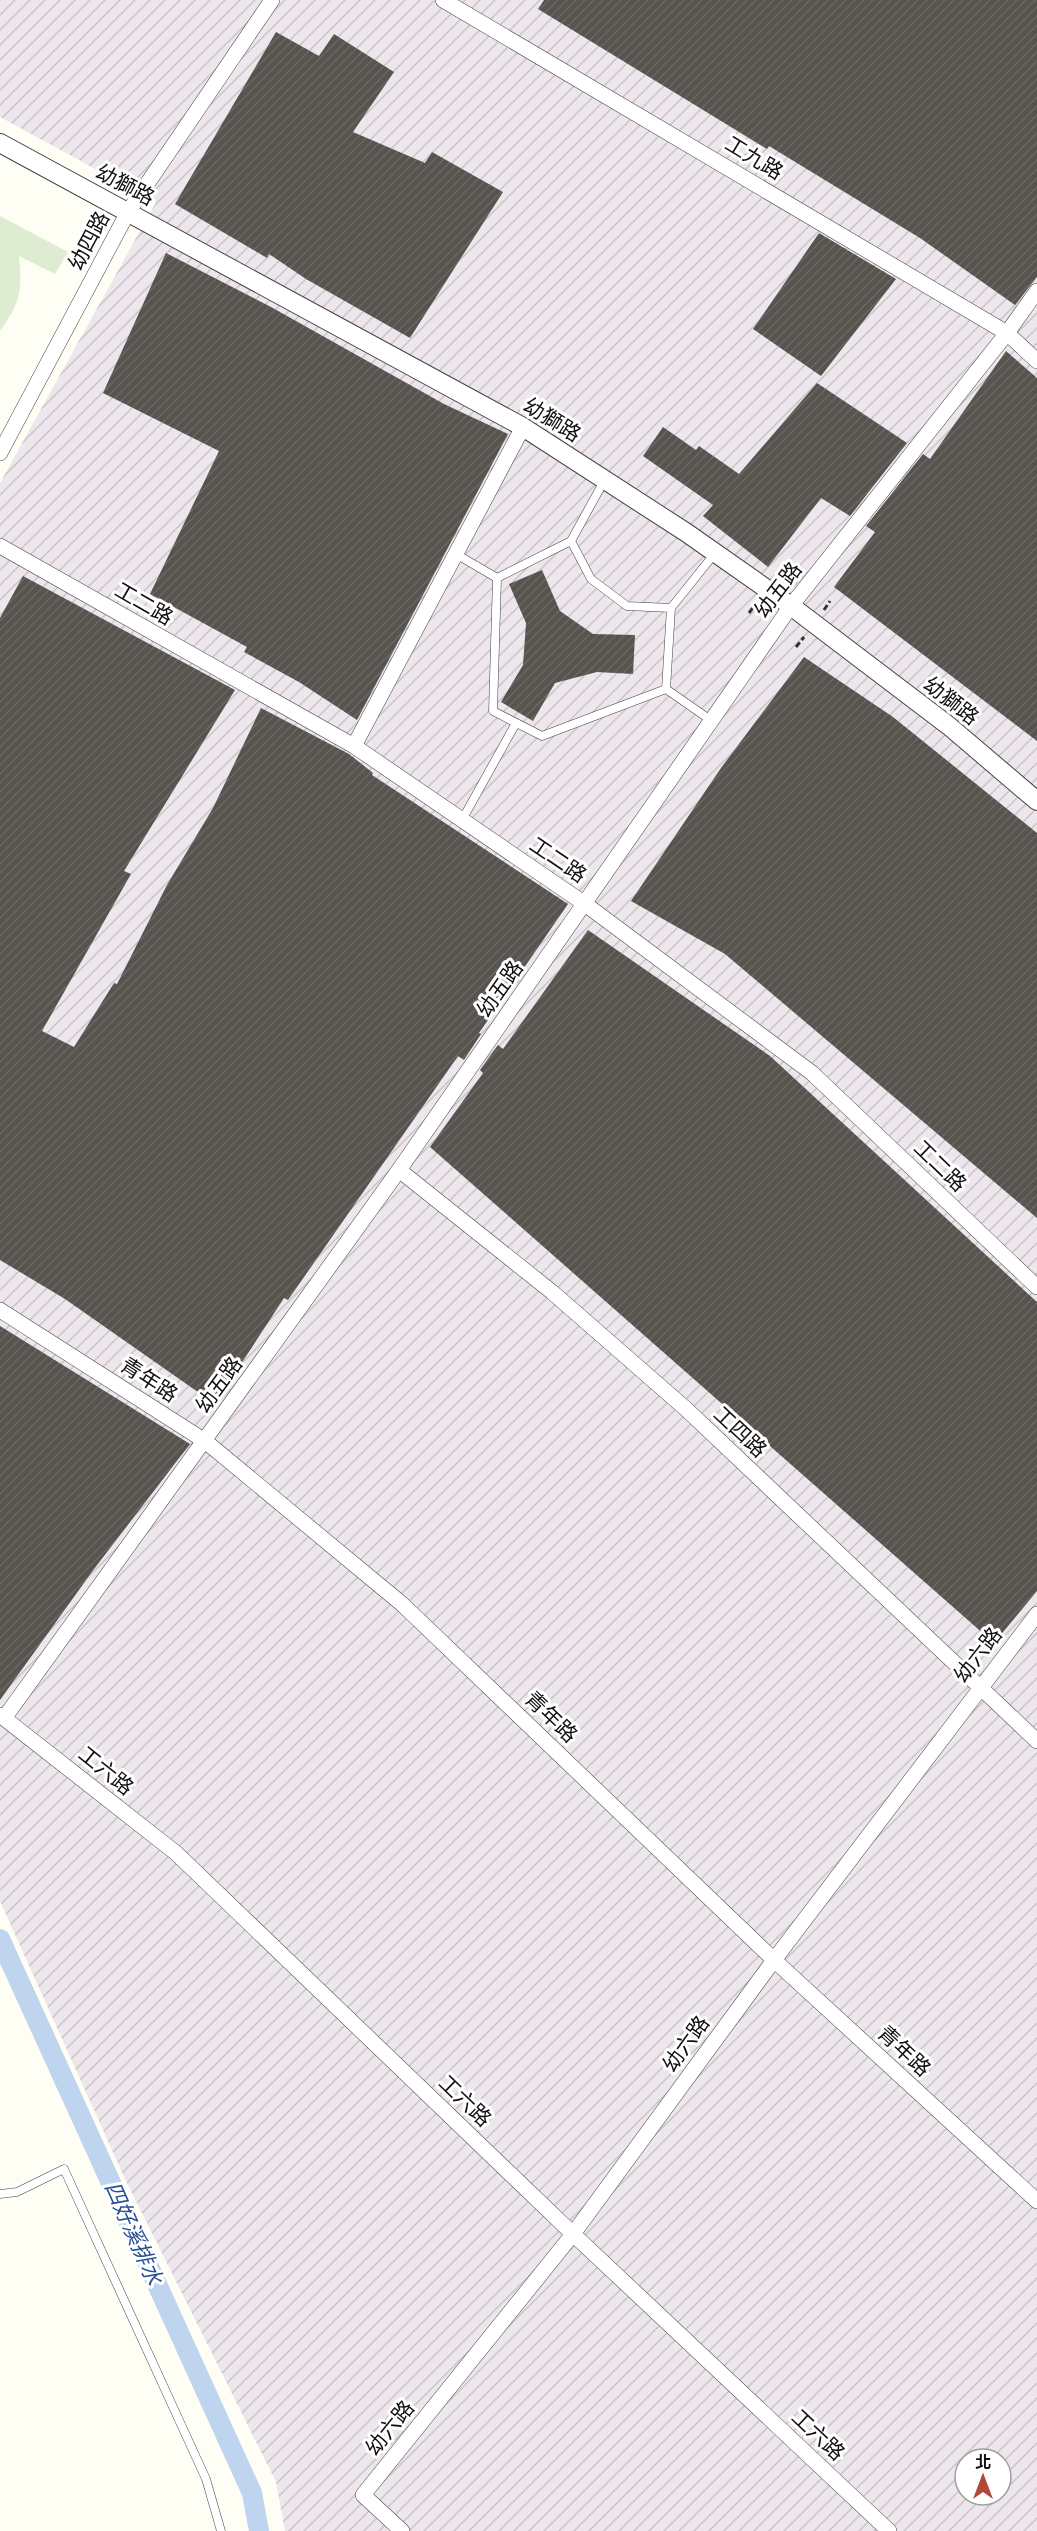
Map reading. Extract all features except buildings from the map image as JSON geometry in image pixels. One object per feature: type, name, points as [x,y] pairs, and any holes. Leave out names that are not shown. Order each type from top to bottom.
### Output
[{"type":"street","name":"幼四路","points":[[0,453],[128,212],[272,0]]},
{"type":"street","name":"工九路","points":[[443,0],[1006,333],[1037,360]]},
{"type":"street","name":"幼獅路","points":[[0,143],[523,428],[715,553],[790,606],[948,726],[1037,801]]},
{"type":"street","name":"幼五路","points":[[2,1716],[205,1441],[399,1170],[790,606],[1037,291]]},
{"type":"street","points":[[354,746],[523,428]]},
{"type":"street","name":"工二路","points":[[0,546],[354,746],[585,904],[812,1073],[1037,1287]]},
{"type":"street","name":"工四路","points":[[399,1170],[552,1292],[686,1409],[1037,1741]]},
{"type":"street","name":"青年路","points":[[0,1310],[205,1441],[402,1604],[774,1960],[1037,2201]]},
{"type":"street","name":"幼六路","points":[[402,2531],[363,2495],[573,2234],[774,1960],[1037,1614]]},
{"type":"street","name":"工六路","points":[[2,1716],[176,1853],[573,2234],[889,2531]]},
{"type":"lane","points":[[497,578],[571,541],[604,480]]},
{"type":"lane","points":[[571,541],[591,579],[627,606],[671,608]]},
{"type":"lane","points":[[666,689],[671,608],[715,553]]},
{"type":"lane","points":[[456,554],[497,578]]},
{"type":"lane","points":[[497,578],[493,711],[542,736],[666,689]]},
{"type":"lane","points":[[666,689],[712,721]]},
{"type":"lane","points":[[462,820],[516,723]]},
{"type":"lane","points":[[0,2194],[17,2192],[64,2169],[206,2479],[221,2531]]},
{"type":"shaded area","points":[[0,0],[1037,0],[1037,2531],[285,2531],[276,2482],[125,2179],[0,1901],[0,483],[156,202],[0,117]]},
{"type":"green space","points":[[0,216],[68,252],[55,274],[19,256],[20,288],[16,304],[0,331]]},
{"type":"waterway","name":"四好溪排水","points":[[0,1939],[252,2493],[259,2531]]}]
